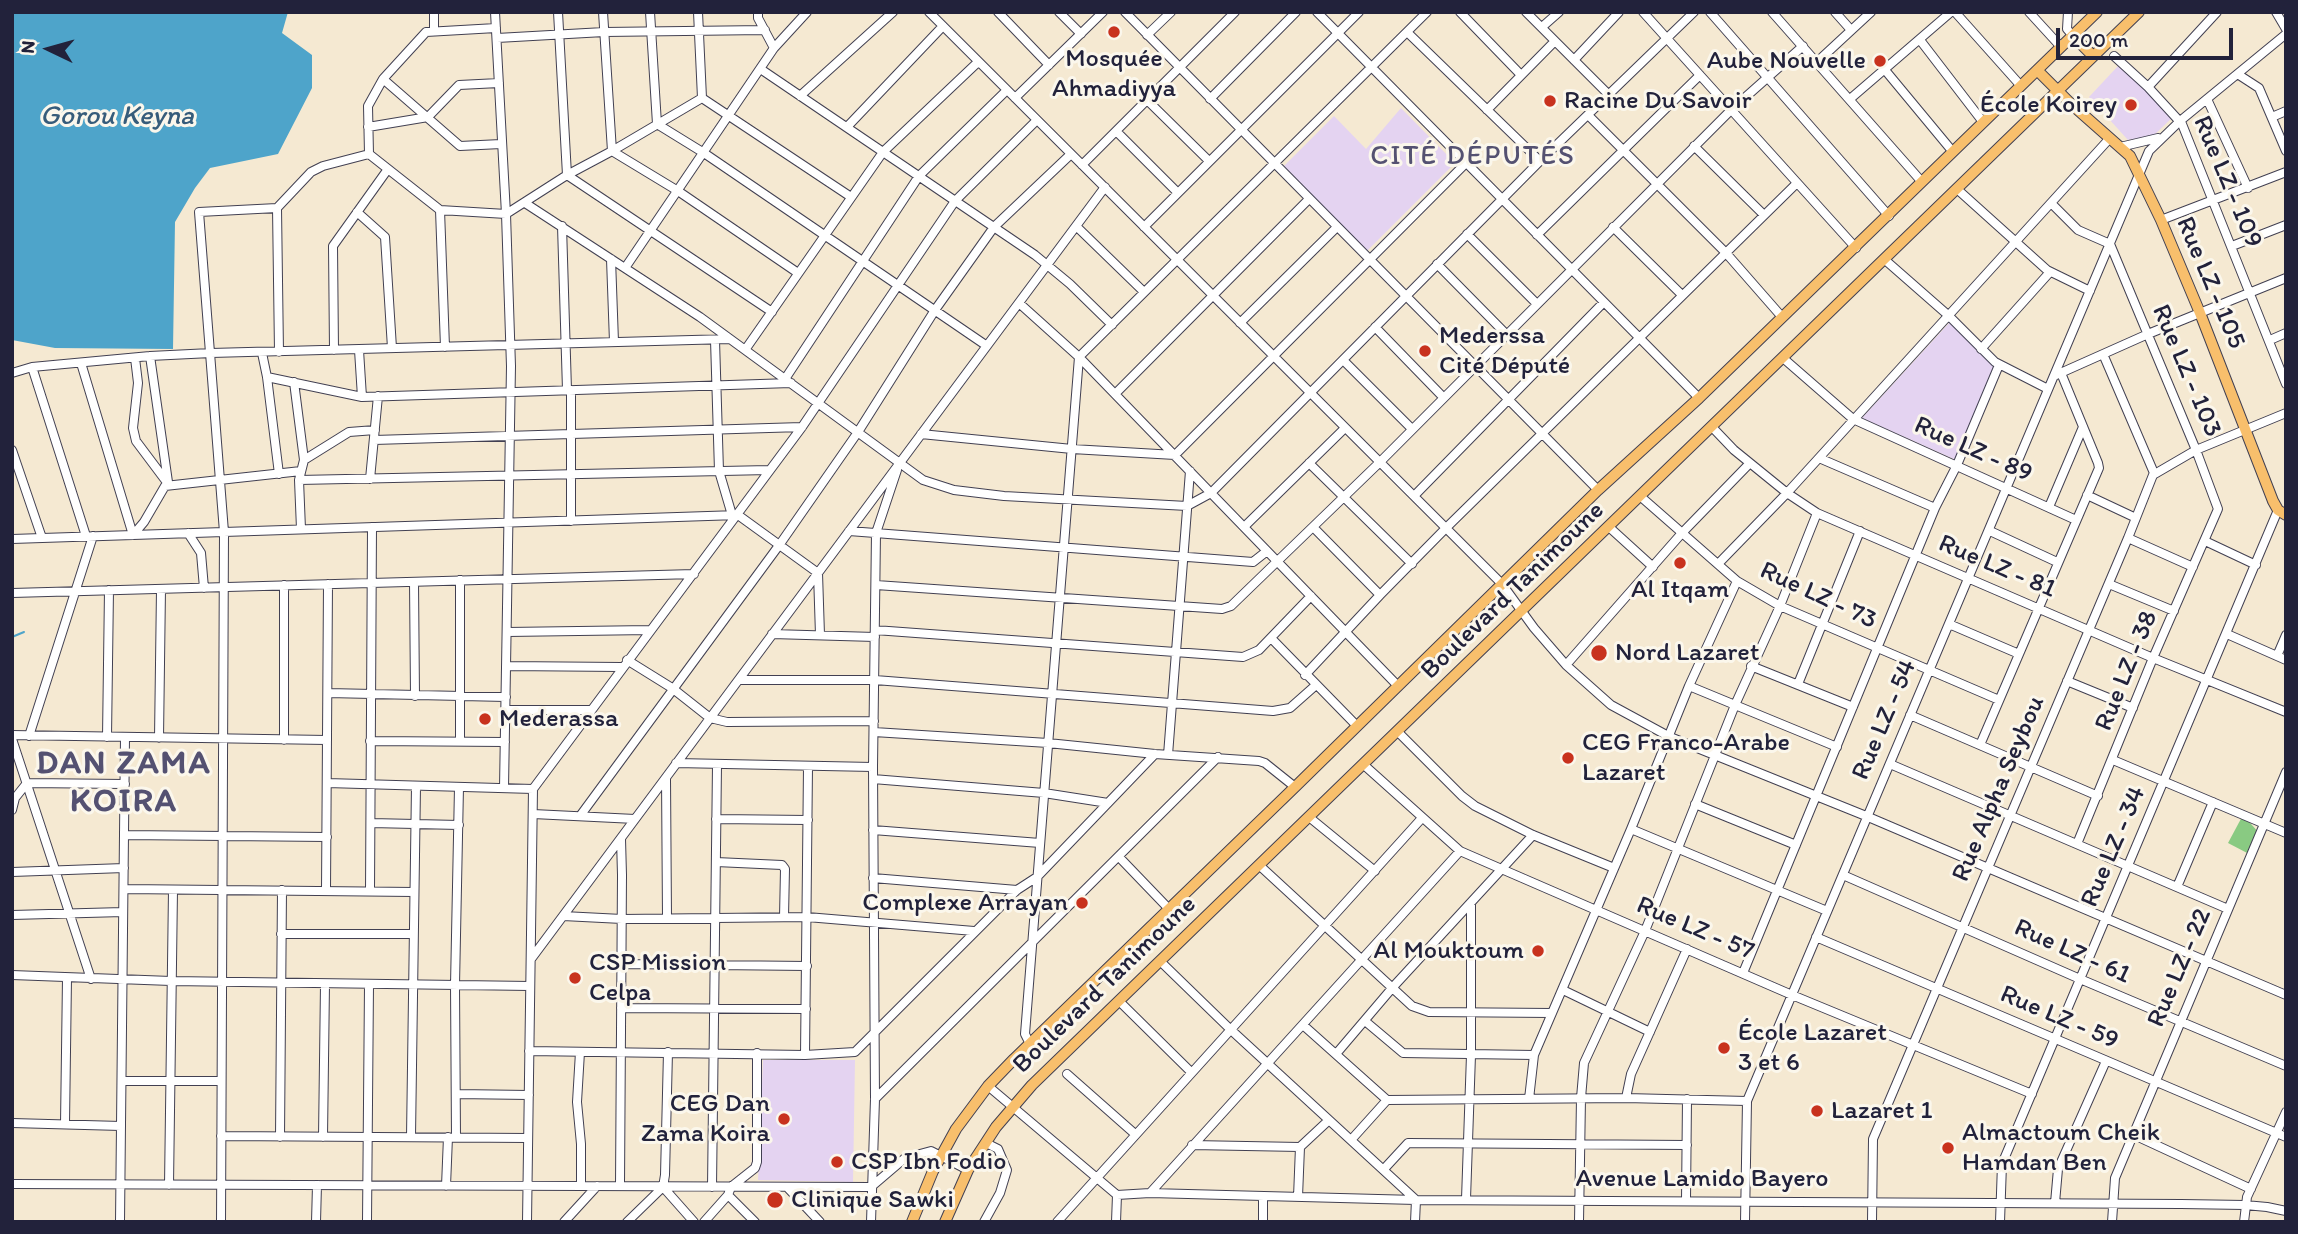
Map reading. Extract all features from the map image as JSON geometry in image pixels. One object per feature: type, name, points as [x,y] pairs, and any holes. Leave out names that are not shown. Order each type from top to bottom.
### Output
[{"type":"main road","name":"Boulevard Tanimoune","points":[[912,1222],[941,1155],[962,1119],[988,1086],[1598,490],[1856,248],[2097,12]]},
{"type":"main road","name":"Boulevard Tanimoune","points":[[945,1222],[968,1170],[1012,1107],[2139,12]]},
{"type":"main road","points":[[2073,36],[2093,56]]},
{"type":"main road","name":"Rue LZ - 105","points":[[2038,71],[2130,156],[2161,220],[2200,313],[2273,501],[2282,512]]},
{"type":"street","points":[[434,12],[435,31]]},
{"type":"street","points":[[495,12],[506,214],[511,392],[504,788]]},
{"type":"street","points":[[558,12],[567,175]]},
{"type":"street","points":[[603,12],[612,151]]},
{"type":"street","points":[[650,12],[657,124]]},
{"type":"street","points":[[698,12],[702,98]]},
{"type":"street","points":[[758,12],[758,18],[774,48]]},
{"type":"street","points":[[625,268],[762,70],[774,48],[807,12]]},
{"type":"street","points":[[800,96],[893,12]]},
{"type":"street","points":[[929,12],[1502,584],[1534,628],[1566,665],[1611,705],[1670,737],[1816,795],[2286,995]]},
{"type":"street","points":[[998,12],[1049,65]]},
{"type":"street","points":[[1059,12],[1081,34]]},
{"type":"street","points":[[1015,98],[1103,12]]},
{"type":"street","points":[[1125,12],[1598,490]]},
{"type":"street","points":[[1147,35],[1171,12]]},
{"type":"street","points":[[1082,165],[1235,12]]},
{"type":"street","points":[[1210,99],[1296,12]]},
{"type":"street","points":[[1317,12],[1699,398]]},
{"type":"street","points":[[1144,227],[1359,12]]},
{"type":"street","points":[[1030,1044],[1025,1034],[1079,357],[1427,12]]},
{"type":"street","points":[[1460,12],[1521,75]]},
{"type":"street","points":[[1527,12],[1608,94]]},
{"type":"street","points":[[1542,27],[1559,12]]},
{"type":"street","points":[[1574,60],[1619,12]]},
{"type":"street","points":[[1643,12],[1856,248]]},
{"type":"street","points":[[524,203],[700,317],[923,480],[954,490],[1068,500],[1187,506],[1211,493],[1540,161],[1694,12]]},
{"type":"street","points":[[1710,12],[1889,216]]},
{"type":"street","points":[[1772,12],[1922,182]]},
{"type":"street","points":[[1835,12],[1851,30]]},
{"type":"street","points":[[1817,62],[1871,12]]},
{"type":"street","points":[[1850,99],[1953,12],[2021,86]]},
{"type":"street","points":[[2029,12],[2060,47]]},
{"type":"street","points":[[2068,12],[2067,29],[2073,36]]},
{"type":"street","points":[[2148,88],[2217,12]]},
{"type":"street","points":[[2120,147],[2163,136],[2239,75],[2286,32],[2276,12]]},
{"type":"street","points":[[847,127],[943,26]]},
{"type":"street","points":[[496,28],[426,32],[383,79],[368,106],[369,154],[440,210],[506,214],[567,175],[702,98]]},
{"type":"street","points":[[497,38],[604,32],[765,30]]},
{"type":"street","points":[[1407,32],[1540,161]]},
{"type":"street","points":[[1920,40],[1983,122]]},
{"type":"street","points":[[1487,110],[1555,41]]},
{"type":"street","points":[[876,585],[1222,609],[1231,606],[1380,462],[1694,146],[1766,77],[1803,46]]},
{"type":"street","name":"Rue LZ - 109","points":[[2114,56],[2180,121],[2270,340],[2282,360],[2286,384]]},
{"type":"street","points":[[745,350],[883,152],[978,62]]},
{"type":"street","points":[[762,70],[1047,265],[1112,325]]},
{"type":"street","points":[[1885,70],[1953,152]]},
{"type":"street","points":[[1537,235],[1700,75]]},
{"type":"street","points":[[2239,75],[2259,88],[2286,151]]},
{"type":"street","points":[[383,79],[460,146],[501,144]]},
{"type":"street","points":[[368,127],[428,117],[459,85],[499,83]]},
{"type":"street","points":[[788,381],[862,260],[919,176],[1007,90]]},
{"type":"street","points":[[702,98],[851,197]]},
{"type":"street","points":[[2207,99],[2248,188]]},
{"type":"street","points":[[1147,100],[1209,161]]},
{"type":"street","points":[[2272,117],[2286,111]]},
{"type":"street","points":[[1588,115],[1726,254],[1782,317]]},
{"type":"street","points":[[527,1222],[533,789],[624,663],[694,574],[802,427],[956,201],[1037,120]]},
{"type":"street","points":[[657,124],[704,153],[987,346]]},
{"type":"street","points":[[1116,131],[1178,193]]},
{"type":"street","name":"Rue LZ - 54","points":[[1745,1222],[1747,1101],[2048,389],[2057,374],[2138,174],[2149,151],[2163,136]]},
{"type":"street","points":[[1718,564],[1787,493],[2110,138]]},
{"type":"street","points":[[1694,146],[1764,215]]},
{"type":"street","points":[[612,151],[678,191],[798,273]]},
{"type":"street","points":[[580,816],[780,544],[858,432],[935,310],[994,227],[1070,153]]},
{"type":"street","points":[[221,1222],[224,532],[199,212],[277,208],[311,172],[323,166],[369,154]]},
{"type":"street","points":[[921,434],[1072,449],[1175,455],[1466,163]]},
{"type":"street","points":[[334,350],[333,246],[388,169]]},
{"type":"street","points":[[2161,220],[2286,172]]},
{"type":"street","points":[[567,175],[772,312]]},
{"type":"street","points":[[1305,675],[1446,528],[1797,183]]},
{"type":"street","points":[[531,959],[1105,187]]},
{"type":"street","points":[[1956,189],[2050,272],[2090,291]]},
{"type":"street","points":[[1115,394],[1309,199]]},
{"type":"street","points":[[2051,202],[2078,230],[2110,244]]},
{"type":"street","points":[[277,208],[279,352]]},
{"type":"street","points":[[440,210],[445,347]]},
{"type":"street","points":[[357,212],[384,237],[392,348]]},
{"type":"street","points":[[2232,246],[2286,225]]},
{"type":"street","points":[[562,226],[571,434],[571,521]]},
{"type":"street","points":[[1076,226],[1144,292]]},
{"type":"street","points":[[1240,323],[1337,227]]},
{"type":"street","points":[[1613,227],[1682,295]]},
{"type":"street","points":[[1467,234],[1536,303]]},
{"type":"street","name":"Rue LZ - 103","points":[[2110,244],[2196,450],[2217,503],[2217,514]]},
{"type":"street","points":[[611,259],[614,342]]},
{"type":"street","points":[[1884,259],[1949,316],[1999,365],[2048,389]]},
{"type":"street","points":[[1437,264],[1506,334]]},
{"type":"street","points":[[1980,349],[2050,272]]},
{"type":"street","points":[[1980,745],[2099,468],[2083,427],[2057,374],[2286,278]]},
{"type":"street","points":[[1414,496],[1604,302]]},
{"type":"street","points":[[1019,303],[1079,357],[1398,685]]},
{"type":"street","points":[[1375,327],[1443,397]]},
{"type":"street","points":[[2270,340],[2286,333]]},
{"type":"street","points":[[12,373],[32,367],[211,353],[729,339]]},
{"type":"street","points":[[715,340],[719,471],[735,515]]},
{"type":"street","points":[[359,350],[362,397]]},
{"type":"street","points":[[262,353],[279,474]]},
{"type":"street","points":[[2102,354],[2154,473],[2196,450],[2286,414]]},
{"type":"street","points":[[150,356],[169,485]]},
{"type":"street","points":[[135,358],[138,383],[133,428],[136,441],[169,485]]},
{"type":"street","name":"Rue LZ - 89","points":[[1783,358],[1853,419],[2076,520]]},
{"type":"street","points":[[1343,360],[1412,429]]},
{"type":"street","points":[[81,363],[133,535]]},
{"type":"street","points":[[1743,973],[1935,508],[1999,365]]},
{"type":"street","points":[[29,736],[89,536],[32,367]]},
{"type":"street","points":[[267,377],[362,397],[788,381]]},
{"type":"street","points":[[294,382],[304,460],[299,480],[301,529]]},
{"type":"street","points":[[370,479],[378,396]]},
{"type":"street","points":[[373,440],[802,427]]},
{"type":"street","name":"Rue LZ - 81","points":[[1712,427],[1750,463],[1817,513],[2153,658],[2286,712]]},
{"type":"street","points":[[2049,507],[2083,427]]},
{"type":"street","points":[[1244,527],[1345,428]]},
{"type":"street","points":[[304,460],[349,432],[374,430]]},
{"type":"street","points":[[12,450],[42,538]]},
{"type":"street","points":[[1819,458],[1935,508]]},
{"type":"street","points":[[871,1222],[875,1099],[873,767],[876,533],[900,463]]},
{"type":"street","points":[[1309,463],[1412,564]]},
{"type":"street","points":[[1566,665],[1682,534],[1750,463]]},
{"type":"street","points":[[299,480],[769,470]]},
{"type":"street","points":[[133,535],[144,522],[165,486],[300,471]]},
{"type":"street","points":[[1168,755],[1190,471]]},
{"type":"street","name":"Rue Alpha Seybou","points":[[1872,1222],[1873,1139],[2154,473]]},
{"type":"street","points":[[2087,495],[2136,518]]},
{"type":"street","name":"Rue LZ - 73","points":[[1640,496],[1737,581],[1780,606],[1999,700]]},
{"type":"street","name":"Rue LZ - 34","points":[[2000,1222],[2002,1164],[2256,565],[2282,512]]},
{"type":"street","points":[[1579,1222],[1579,1144],[1584,1063],[1644,931],[1751,666],[1780,606],[1817,513]]},
{"type":"street","name":"Rue LZ - 38","points":[[2077,844],[2153,658],[2217,514]]},
{"type":"street","points":[[12,539],[735,515],[818,573]]},
{"type":"street","points":[[370,891],[372,527]]},
{"type":"street","points":[[1313,527],[1380,595]]},
{"type":"street","points":[[1609,527],[1653,567]]},
{"type":"street","points":[[849,531],[1253,562],[1267,551]]},
{"type":"street","points":[[1798,684],[1860,531]]},
{"type":"street","points":[[1990,531],[2057,562]]},
{"type":"street","points":[[188,533],[201,553],[204,588]]},
{"type":"street","points":[[2128,538],[2193,567]]},
{"type":"street","points":[[2205,541],[2256,565]]},
{"type":"street","points":[[818,573],[820,635]]},
{"type":"street","points":[[12,593],[694,574]]},
{"type":"street","points":[[460,580],[460,741]]},
{"type":"street","points":[[1530,1099],[1534,1055],[1632,829],[1689,687],[1737,581]]},
{"type":"street","points":[[414,582],[415,696]]},
{"type":"street","points":[[326,890],[328,584]]},
{"type":"street","points":[[2109,584],[2174,611]]},
{"type":"street","points":[[284,585],[284,740]]},
{"type":"street","points":[[159,738],[161,589]]},
{"type":"street","points":[[107,737],[108,590]]},
{"type":"street","points":[[772,634],[875,634],[1056,643],[1247,657],[1259,650],[1311,596]]},
{"type":"street","points":[[1949,624],[2019,654]]},
{"type":"street","points":[[507,632],[650,630]]},
{"type":"street","points":[[2227,634],[2281,658],[2286,635]]},
{"type":"street","points":[[1271,638],[1357,726]]},
{"type":"street","points":[[506,666],[624,663],[672,688],[710,718],[727,722],[874,721]]},
{"type":"street","points":[[1751,666],[1853,707]]},
{"type":"street","points":[[739,680],[875,680],[1281,711],[1290,708],[1316,685]]},
{"type":"street","points":[[2067,681],[2133,708]]},
{"type":"street","points":[[1689,687],[1837,747]]},
{"type":"street","points":[[328,693],[506,697]]},
{"type":"street","points":[[506,710],[590,709]]},
{"type":"street","points":[[1910,715],[2098,796]]},
{"type":"street","points":[[874,732],[1048,743],[1265,763],[1295,787]]},
{"type":"street","points":[[1398,732],[1468,802],[1533,835],[1614,868]]},
{"type":"street","points":[[91,979],[14,751],[12,737],[327,740]]},
{"type":"street","points":[[120,1222],[125,737]]},
{"type":"street","points":[[370,741],[505,742]]},
{"type":"street","points":[[529,1052],[806,1055],[855,1052],[974,931],[1017,890],[1037,877],[1155,754]]},
{"type":"street","points":[[875,1099],[1219,757]]},
{"type":"street","points":[[2113,760],[2286,834]]},
{"type":"street","points":[[676,763],[873,767]]},
{"type":"street","points":[[1890,764],[2228,909]]},
{"type":"street","points":[[712,1187],[717,765]]},
{"type":"street","name":"Rue LZ - 57","points":[[1364,765],[1460,852],[1792,995],[2032,1094]]},
{"type":"street","points":[[806,1055],[808,766]]},
{"type":"street","name":"Rue LZ - 22","points":[[2112,1222],[2115,1178],[2286,772]]},
{"type":"street","points":[[666,777],[667,918]]},
{"type":"street","points":[[873,779],[1044,793],[1108,803]]},
{"type":"street","points":[[27,783],[125,784]]},
{"type":"street","points":[[12,810],[15,798],[27,783]]},
{"type":"street","points":[[327,783],[533,789]]},
{"type":"street","points":[[411,1138],[416,786]]},
{"type":"street","points":[[446,1186],[456,1094],[459,787]]},
{"type":"street","points":[[2176,887],[2213,802]]},
{"type":"street","points":[[1695,804],[1796,845]]},
{"type":"street","points":[[533,814],[635,819]]},
{"type":"street","points":[[1310,817],[1375,871]]},
{"type":"street","points":[[1057,1222],[1422,818]]},
{"type":"street","points":[[716,819],[808,820]]},
{"type":"street","points":[[371,823],[459,825]]},
{"type":"street","points":[[1632,829],[1827,911]]},
{"type":"street","points":[[873,830],[1040,843]]},
{"type":"street","points":[[124,835],[327,837]]},
{"type":"street","points":[[1336,1054],[1393,987],[1533,835]]},
{"type":"street","points":[[620,1186],[621,839]]},
{"type":"street","points":[[1150,1193],[1460,852]]},
{"type":"street","points":[[1118,857],[1170,909]]},
{"type":"street","points":[[716,862],[782,865],[785,869],[784,917]]},
{"type":"street","points":[[1259,865],[1412,1006],[1422,1010],[1552,1013]]},
{"type":"street","points":[[12,872],[124,868]]},
{"type":"street","name":"Rue LZ - 61","points":[[1843,875],[2286,1066]]},
{"type":"street","points":[[873,878],[1017,890]]},
{"type":"street","points":[[124,889],[414,892]]},
{"type":"street","points":[[169,1185],[173,890]]},
{"type":"street","points":[[280,1137],[282,890]]},
{"type":"street","points":[[1466,1199],[1471,1055],[1471,905]]},
{"type":"street","points":[[12,915],[123,912]]},
{"type":"street","points":[[563,916],[622,919],[807,917],[974,931]]},
{"type":"street","points":[[281,934],[413,934]]},
{"type":"street","name":"Rue LZ - 59","points":[[1816,937],[2286,1137]]},
{"type":"street","points":[[1626,1098],[1631,1074],[1686,949]]},
{"type":"street","points":[[1160,961],[1416,1200],[1415,1222]]},
{"type":"street","points":[[621,964],[807,966]]},
{"type":"street","points":[[12,975],[123,980],[530,986]]},
{"type":"street","points":[[65,1124],[67,978]]},
{"type":"street","points":[[323,1137],[325,984]]},
{"type":"street","points":[[367,1222],[369,985]]},
{"type":"street","points":[[1563,990],[1650,1032]]},
{"type":"street","points":[[1119,1001],[1191,1072]]},
{"type":"street","points":[[621,1008],[806,1009]]},
{"type":"street","points":[[1365,1021],[1403,1053],[1534,1055]]},
{"type":"street","points":[[1303,1025],[1387,1100],[1626,1098],[1747,1101]]},
{"type":"street","points":[[580,1052],[578,1102],[581,1186]]},
{"type":"street","points":[[627,1222],[663,1186],[668,1052]]},
{"type":"street","points":[[704,1222],[730,1191],[752,1171],[757,1162],[758,1054]]},
{"type":"street","points":[[2055,1203],[2058,1169],[2106,1061]]},
{"type":"street","points":[[1067,1074],[1135,1134]]},
{"type":"street","points":[[122,1081],[221,1081]]},
{"type":"street","points":[[988,1086],[1117,1195],[1116,1222]]},
{"type":"street","points":[[456,1094],[529,1095]]},
{"type":"street","points":[[1686,1200],[1687,1099]]},
{"type":"street","points":[[1351,1140],[1387,1100]]},
{"type":"street","points":[[2244,1222],[2245,1205],[2251,1189],[2286,1112]]},
{"type":"street","points":[[1192,1145],[1300,1147],[1329,1120]]},
{"type":"street","points":[[12,1123],[121,1126]]},
{"type":"street","points":[[2133,1134],[2251,1189]]},
{"type":"street","points":[[221,1136],[528,1138]]},
{"type":"street","points":[[984,1222],[1000,1193],[1007,1170],[998,1149],[986,1143]]},
{"type":"street","points":[[1384,1169],[1408,1143],[1687,1144]]},
{"type":"street","points":[[1298,1197],[1300,1147]]},
{"type":"street","points":[[12,1184],[663,1186],[712,1187],[730,1191],[787,1187],[871,1187],[905,1158],[928,1151],[968,1170]]},
{"type":"street","points":[[316,1222],[317,1185]]},
{"type":"street","points":[[564,1222],[597,1186]]},
{"type":"street","points":[[663,1186],[694,1222]]},
{"type":"street","points":[[787,1187],[820,1222]]},
{"type":"street","points":[[730,1191],[755,1222]]},
{"type":"street","name":"Avenue Lamido Bayero","points":[[1117,1195],[1150,1193],[1416,1200],[2113,1203],[2245,1205],[2286,1211]]},
{"type":"street","points":[[1263,1197],[1263,1222]]},
{"type":"shaded area","points":[[2118,66],[2174,116],[2150,139],[2128,140],[2089,97]]},
{"type":"shaded area","points":[[1401,108],[1455,163],[1367,251],[1284,166],[1334,116],[1366,149]]},
{"type":"shaded area","points":[[1950,322],[1996,368],[1956,460],[1862,418]]},
{"type":"shaded area","points":[[763,1060],[855,1060],[853,1182],[758,1180]]},
{"type":"green space","points":[[2243,815],[2260,834],[2251,855],[2228,843]]},
{"type":"water","name":"Gorou Keyna","points":[[12,12],[288,12],[282,33],[312,55],[312,88],[278,154],[210,168],[175,222],[173,349],[55,348],[12,340]]},
{"type":"waterway","points":[[12,637],[24,632]]},
{"type":"place","name":"Mosquée Ahmadiyya","points":[[1114,32]]},
{"type":"place","name":"Aube Nouvelle","points":[[1880,61]]},
{"type":"place","name":"Racine Du Savoir","points":[[1550,101]]},
{"type":"place","name":"École Koirey","points":[[2131,105]]},
{"type":"place","name":"Mederssa Cité Député","points":[[1425,351]]},
{"type":"place","name":"Al Itqam","points":[[1680,563]]},
{"type":"place","name":"Nord Lazaret","points":[[1599,653]]},
{"type":"place","name":"Mederassa","points":[[485,719]]},
{"type":"place","name":"CEG Franco-Arabe Lazaret","points":[[1568,758]]},
{"type":"place","name":"Complexe Arrayan","points":[[1082,903]]},
{"type":"place","name":"Al Mouktoum","points":[[1538,951]]},
{"type":"place","name":"CSP Mission Celpa","points":[[575,978]]},
{"type":"place","name":"École Lazaret 3 et 6","points":[[1724,1048]]},
{"type":"place","name":"Lazaret 1","points":[[1817,1111]]},
{"type":"place","name":"CEG Dan Zama Koira","points":[[784,1119]]},
{"type":"place","name":"Almactoum Cheik Hamdan Ben","points":[[1948,1148]]},
{"type":"place","name":"CSP Ibn Fodio","points":[[837,1162]]},
{"type":"place","name":"Clinique Sawki","points":[[775,1200]]},
{"type":"district","name":"CITÉ DÉPUTÉS","points":[[1473,157]]},
{"type":"district","name":"DAN ZAMA KOIRA","points":[[124,784]]}]
